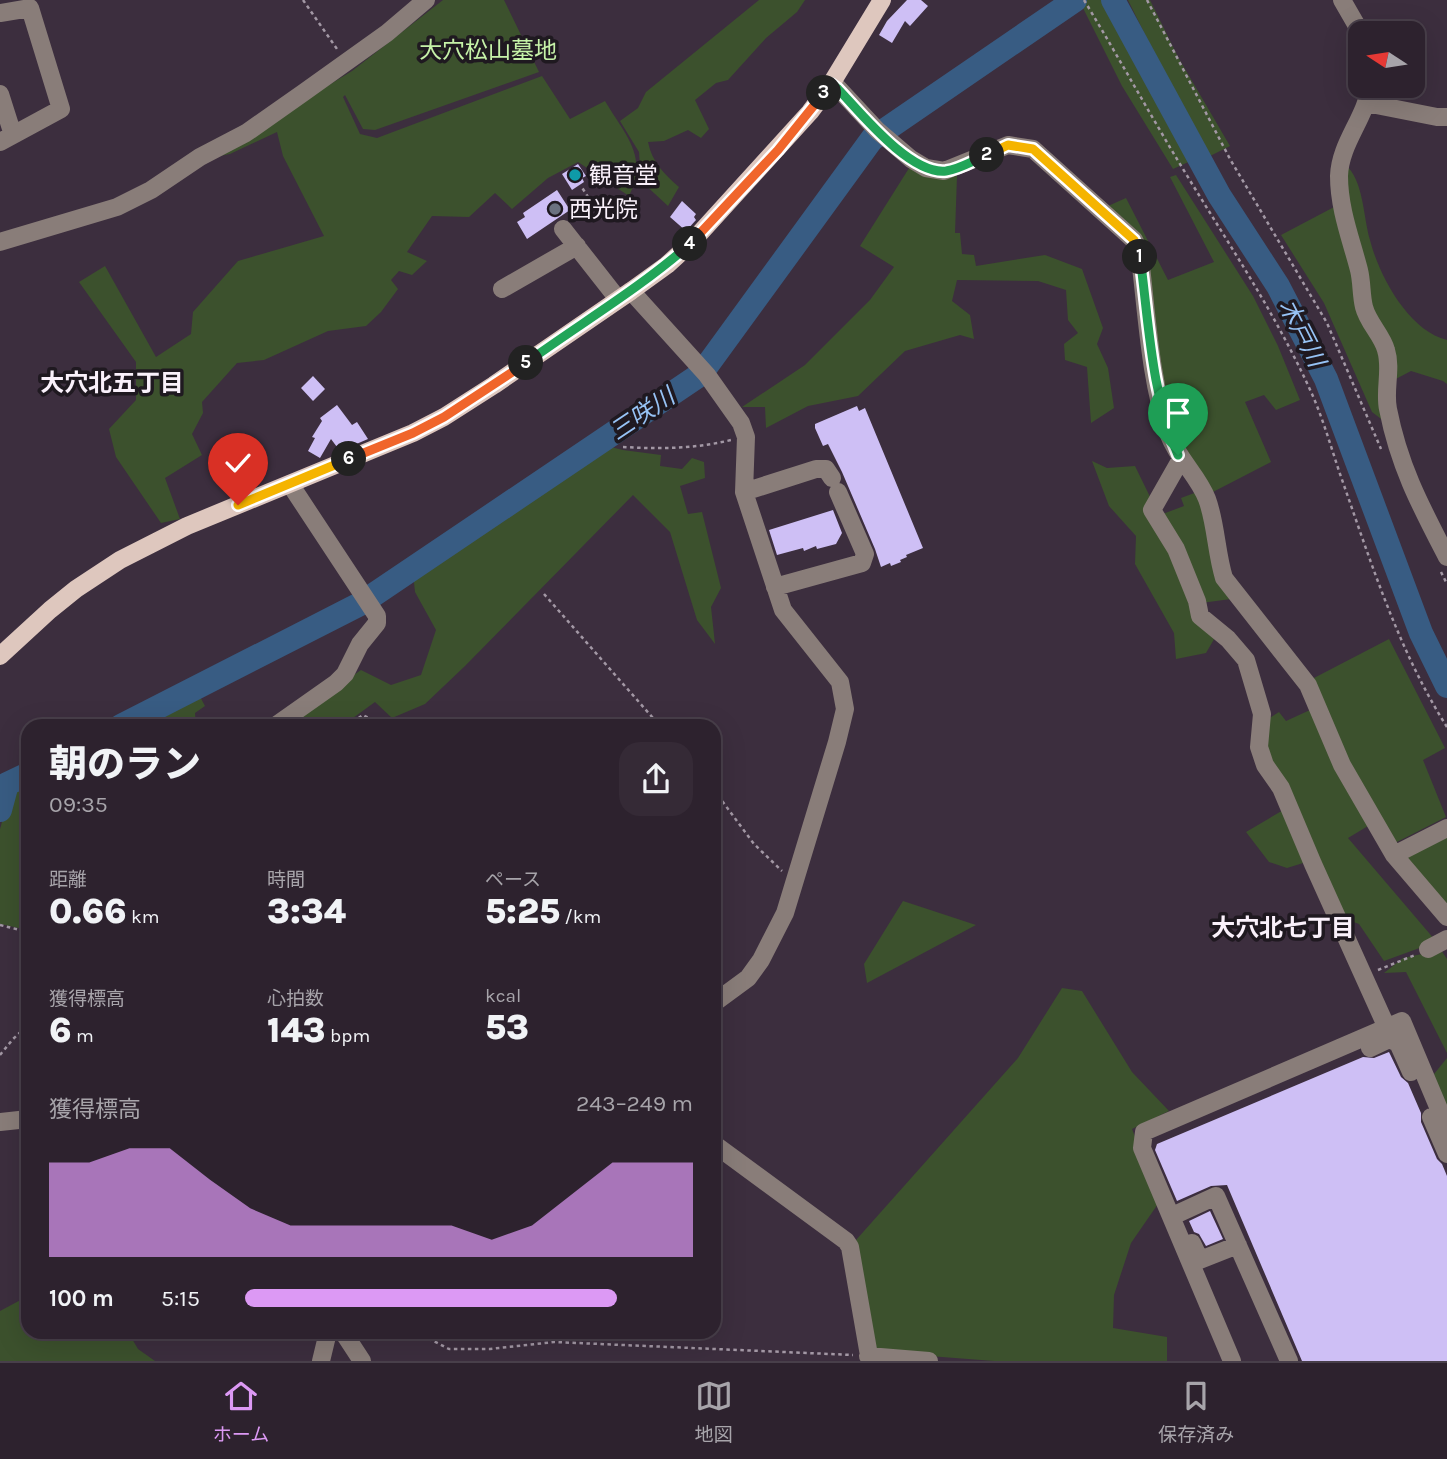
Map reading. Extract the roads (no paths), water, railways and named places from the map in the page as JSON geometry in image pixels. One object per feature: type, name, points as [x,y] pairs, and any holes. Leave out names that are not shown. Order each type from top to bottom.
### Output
[{"type":"main road","points":[[0,656],[50,610],[101,572],[187,526],[413,433],[444,417],[623,292],[667,265],[778,150],[831,84],[882,0]]},
{"type":"street","points":[[0,242],[117,207],[151,190],[200,157],[246,133],[347,63],[426,0]]},
{"type":"street","points":[[1342,0],[1354,21]]},
{"type":"street","points":[[0,13],[30,8],[61,109],[6,138],[0,94]]},
{"type":"street","points":[[831,84],[881,133],[911,159],[926,168],[944,171],[1008,145],[1033,149],[1134,240],[1139,250],[1158,396],[1170,436],[1207,500],[1217,557],[1224,578],[1308,685],[1342,765],[1394,855],[1447,916]]},
{"type":"street","points":[[1366,98],[1341,158],[1339,174],[1342,208],[1360,274],[1364,309],[1386,348],[1387,405],[1396,444],[1411,489],[1441,560]]},
{"type":"street","points":[[1380,98],[1437,117],[1447,117]]},
{"type":"street","points":[[567,223],[577,246],[707,375],[741,423],[746,437],[744,492],[783,610],[841,682],[845,709],[785,913],[761,960],[748,978],[721,998]]},
{"type":"street","points":[[502,289],[577,246]]},
{"type":"street","points":[[1181,459],[1152,510],[1176,548],[1200,615],[1228,639],[1245,660],[1262,715],[1258,747],[1265,765],[1281,788],[1371,972],[1387,1028]]},
{"type":"street","points":[[744,492],[816,469],[825,469],[835,485],[865,554],[862,563],[775,587]]},
{"type":"street","points":[[285,719],[324,693],[345,674],[360,644],[377,623],[377,616],[290,484]]},
{"type":"street","points":[[1394,855],[1447,828]]},
{"type":"street","points":[[1428,949],[1447,939]]},
{"type":"street","points":[[1232,1361],[1142,1148],[1144,1132],[1402,1021],[1447,1128]]},
{"type":"street","points":[[1238,1245],[1200,1260],[1150,1148],[1153,1142],[1389,1039],[1398,1043],[1447,1154]]},
{"type":"street","points":[[0,1122],[21,1120]]},
{"type":"street","points":[[721,1149],[846,1241],[850,1247],[869,1358],[929,1361]]},
{"type":"street","points":[[1179,1213],[1216,1196],[1289,1361]]},
{"type":"street","points":[[321,1361],[326,1339]]},
{"type":"street","points":[[348,1339],[362,1361]]},
{"type":"waterway","name":"三咲川","points":[[135,719],[360,604],[701,374],[872,139],[1075,0]]},
{"type":"waterway","name":"木戸川","points":[[1113,0],[1219,195],[1278,286],[1326,379],[1421,633],[1447,686]]},
{"type":"waterway","name":"三咲川","points":[[0,810],[7,784],[21,777]]},
{"type":"place","name":"観音堂","points":[[575,175]]},
{"type":"place","name":"西光院","points":[[555,209]]},
{"type":"district","name":"大穴北五丁目","points":[[112,383]]},
{"type":"district","name":"大穴北七丁目","points":[[1283,928]]},
{"type":"park label","name":"大穴松山墓地","points":[[488,50]]}]
